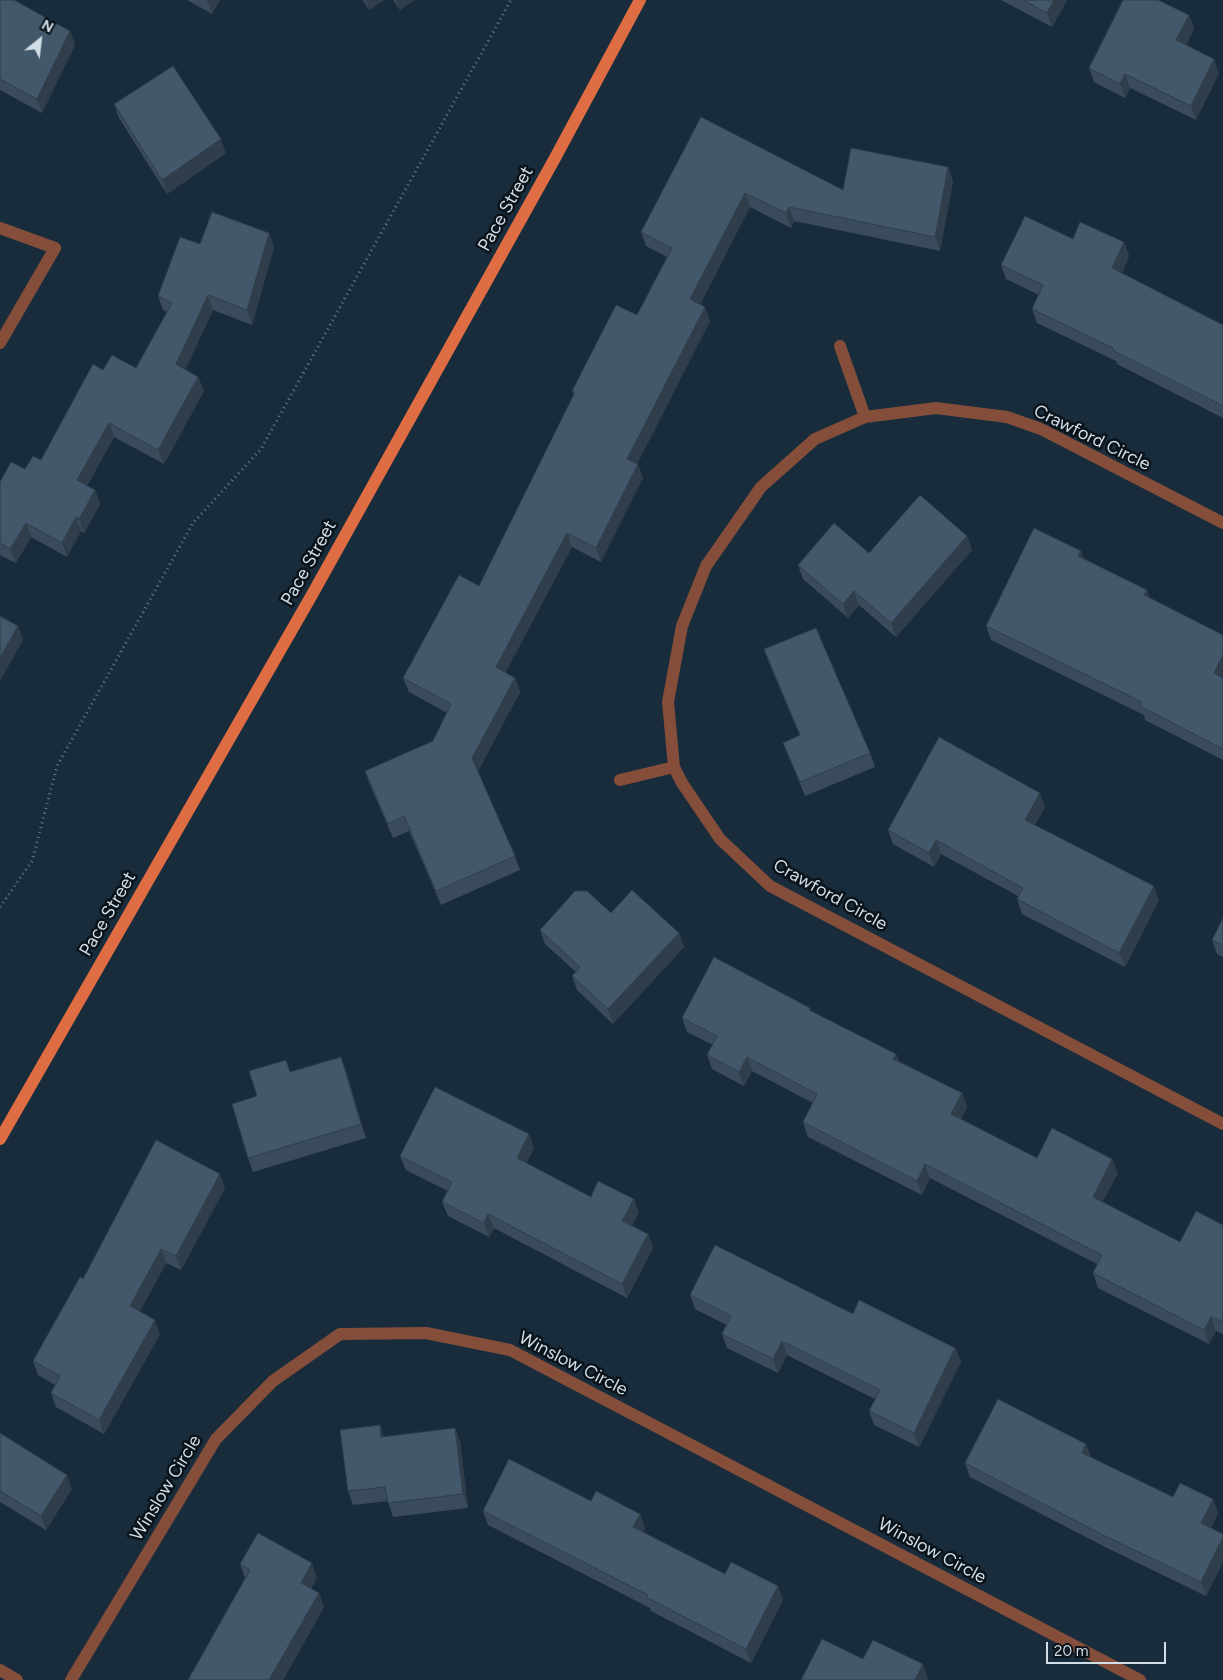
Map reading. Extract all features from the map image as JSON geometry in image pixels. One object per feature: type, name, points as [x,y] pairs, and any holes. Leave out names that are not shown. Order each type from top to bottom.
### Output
[{"type":"main road","name":"Pace Street","points":[[0,1139],[312,593],[550,166],[640,0]]},
{"type":"street","points":[[0,228],[55,248],[0,342]]},
{"type":"street","points":[[840,346],[865,417]]},
{"type":"street","name":"Crawford Circle","points":[[1223,523],[1041,429],[1007,417],[936,408],[865,417],[815,439],[761,487],[706,566],[682,626],[668,702],[674,767],[682,783],[720,839],[770,886],[1223,1124]]},
{"type":"street","points":[[620,780],[674,767]]},
{"type":"street","name":"Winslow Circle","points":[[72,1680],[216,1439],[273,1380],[340,1334],[426,1333],[510,1350],[1140,1680]]},
{"type":"street","points":[[0,1670],[17,1680]]},
{"type":"path","points":[[0,907],[32,861],[57,766],[193,523],[261,449],[511,0]]},
{"type":"building","points":[[0,0],[14,0],[70,31],[37,99],[0,79]]},
{"type":"building","points":[[1023,0],[1054,0],[1047,13]]},
{"type":"building","points":[[1123,0],[1158,0],[1189,15],[1176,40],[1214,59],[1191,106],[1125,74],[1120,84],[1089,68]]},
{"type":"building","points":[[173,66],[221,139],[162,180],[114,104]]},
{"type":"building","points":[[701,117],[843,190],[851,148],[948,167],[935,237],[789,207],[786,213],[745,193],[690,299],[705,307],[627,459],[638,464],[596,548],[567,533],[496,667],[515,678],[472,758],[515,856],[436,891],[404,816],[388,824],[365,771],[433,741],[451,704],[403,678],[459,575],[479,586],[575,392],[572,391],[616,305],[637,315],[672,248],[641,232]]},
{"type":"building","points":[[212,212],[269,233],[247,310],[208,295],[176,364],[198,377],[158,450],[109,423],[77,480],[95,490],[79,519],[76,517],[62,543],[26,523],[10,549],[0,543],[0,482],[11,462],[25,469],[33,456],[41,460],[93,364],[103,370],[112,355],[136,368],[172,303],[158,296],[180,237],[200,244]]},
{"type":"building","points":[[1025,216],[1073,239],[1080,222],[1124,242],[1112,268],[1223,325],[1223,406],[1112,350],[1113,348],[1032,309],[1043,285],[1001,265]]},
{"type":"building","points":[[920,495],[967,536],[891,623],[854,591],[843,604],[798,565],[834,523],[869,553]]},
{"type":"building","points":[[1034,528],[1081,551],[1078,556],[1147,590],[1144,595],[1223,635],[1223,655],[1214,673],[1223,678],[1223,749],[1140,706],[1142,702],[986,626]]},
{"type":"building","points":[[0,616],[18,626],[0,658]]},
{"type":"building","points":[[816,628],[870,753],[800,782],[783,743],[800,735],[764,649]]},
{"type":"building","points":[[939,737],[1040,793],[1025,820],[1154,886],[1119,953],[1017,899],[1023,888],[936,840],[929,853],[888,830]]},
{"type":"building","points":[[632,890],[679,933],[608,1009],[572,976],[580,967],[540,930],[575,891],[587,891],[611,913]]},
{"type":"building","points":[[1223,918],[1223,945],[1212,940]]},
{"type":"building","points":[[714,957],[810,1008],[809,1010],[896,1054],[893,1059],[962,1093],[951,1114],[1037,1158],[1052,1128],[1112,1159],[1093,1197],[1180,1242],[1196,1211],[1223,1225],[1223,1322],[1211,1317],[1204,1330],[1093,1273],[1102,1255],[925,1164],[917,1181],[803,1122],[817,1094],[747,1057],[739,1072],[707,1055],[717,1036],[682,1018]]},
{"type":"building","points":[[341,1057],[361,1124],[248,1158],[232,1104],[257,1096],[249,1071],[286,1060],[290,1072]]},
{"type":"building","points":[[435,1087],[529,1134],[517,1158],[591,1197],[598,1181],[634,1199],[622,1221],[648,1234],[622,1284],[488,1214],[484,1223],[442,1202],[452,1182],[400,1156]]},
{"type":"building","points":[[156,1140],[220,1174],[176,1256],[161,1249],[130,1306],[155,1320],[99,1420],[51,1393],[60,1376],[33,1361],[80,1277],[83,1279]]},
{"type":"building","points":[[715,1245],[853,1314],[859,1300],[955,1348],[914,1433],[869,1411],[880,1390],[782,1341],[773,1359],[722,1334],[731,1316],[690,1295]]},
{"type":"building","points":[[998,1399],[1086,1444],[1082,1453],[1173,1497],[1180,1483],[1213,1499],[1201,1523],[1223,1534],[1223,1537],[1201,1582],[1101,1534],[965,1463]]},
{"type":"building","points":[[380,1425],[381,1437],[455,1428],[463,1494],[388,1503],[385,1487],[348,1491],[340,1430]]},
{"type":"building","points":[[0,1433],[67,1475],[41,1516],[0,1491]]},
{"type":"building","points":[[509,1459],[591,1501],[596,1491],[640,1514],[633,1527],[725,1574],[731,1562],[778,1586],[746,1649],[646,1597],[648,1595],[483,1511]]},
{"type":"building","points":[[258,1533],[312,1563],[301,1583],[319,1593],[269,1680],[188,1680],[250,1570],[240,1564]]},
{"type":"building","points":[[822,1639],[863,1659],[873,1640],[923,1664],[915,1680],[801,1680]]}]
